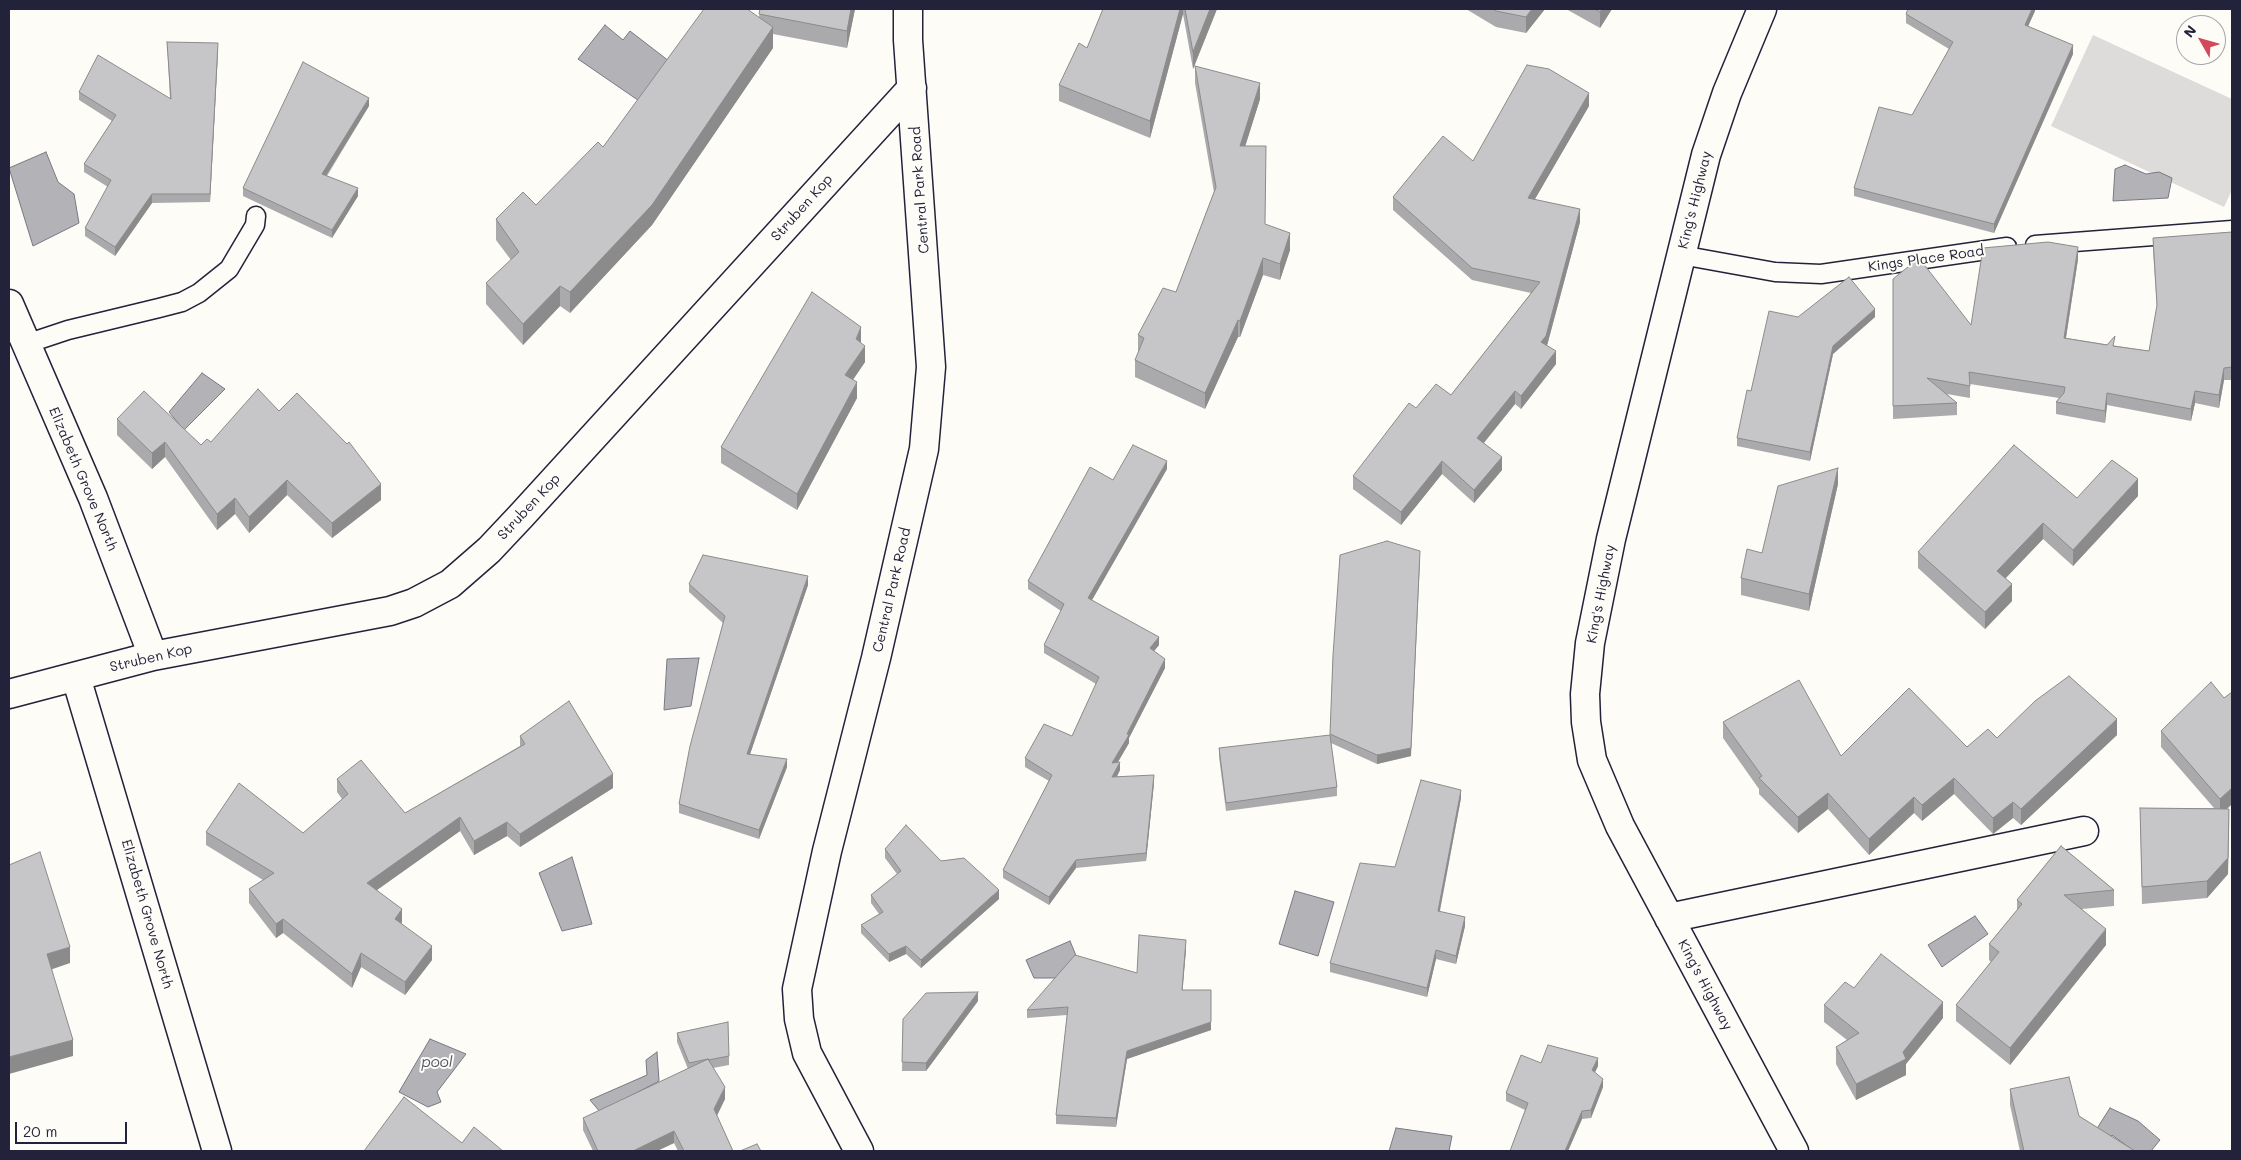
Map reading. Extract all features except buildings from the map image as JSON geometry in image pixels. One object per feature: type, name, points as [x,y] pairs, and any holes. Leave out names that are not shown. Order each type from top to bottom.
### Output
[{"type":"street","name":"Central Park Road","points":[[859,1151],[807,1053],[799,1019],[797,989],[827,851],[878,648],[924,450],[931,367],[908,9]]},
{"type":"street","name":"King's Highway","points":[[1762,9],[1715,125],[1681,255],[1600,592],[1590,642],[1585,694],[1586,722],[1592,760],[1620,826],[1794,1151]]},
{"type":"street","name":"Struben Kop","points":[[9,694],[153,656],[390,611],[414,603],[450,584],[489,550],[521,516],[912,88]]},
{"type":"street","name":"Elizabeth Grove North","points":[[9,304],[93,498],[153,656]]},
{"type":"street","name":"Elizabeth Grove North","points":[[76,677],[217,1151]]},
{"type":"street","points":[[1669,918],[2084,831]]},
{"type":"lane","points":[[26,344],[68,330],[167,306],[198,293],[229,269],[255,225],[256,216]]},
{"type":"lane","name":"Kings Place Road","points":[[1681,255],[1775,272],[1821,274],[2004,247],[2232,230]]},
{"type":"shaded area","points":[[2093,35],[2232,99],[2232,190],[2224,207],[2051,126]]},
{"type":"water","points":[[605,25],[623,40],[630,31],[678,68],[648,107],[578,59]]},
{"type":"water","points":[[46,152],[58,182],[74,194],[79,223],[33,246],[9,168]]},
{"type":"water","points":[[2125,165],[2146,174],[2159,172],[2172,178],[2168,198],[2113,201],[2115,169]]},
{"type":"water","points":[[202,373],[225,389],[184,430],[169,412]]},
{"type":"water","points":[[699,658],[691,706],[664,710],[667,659]]},
{"type":"water","points":[[572,857],[592,924],[562,931],[539,873]]},
{"type":"water","points":[[1295,891],[1334,902],[1318,956],[1279,944]]},
{"type":"water","points":[[1975,916],[1988,934],[1942,967],[1928,945]]},
{"type":"water","points":[[1070,941],[1077,958],[1062,978],[1034,978],[1026,960]]},
{"type":"water","name":"pool","points":[[430,1039],[466,1054],[437,1092],[441,1102],[428,1107],[399,1092]]},
{"type":"water","points":[[657,1052],[659,1081],[600,1112],[590,1100],[647,1075],[646,1060]]},
{"type":"water","points":[[2110,1108],[2138,1121],[2160,1140],[2151,1151],[2134,1151],[2112,1135],[2108,1140],[2096,1130]]},
{"type":"water","points":[[1396,1128],[1452,1136],[1449,1151],[1389,1151]]}]
